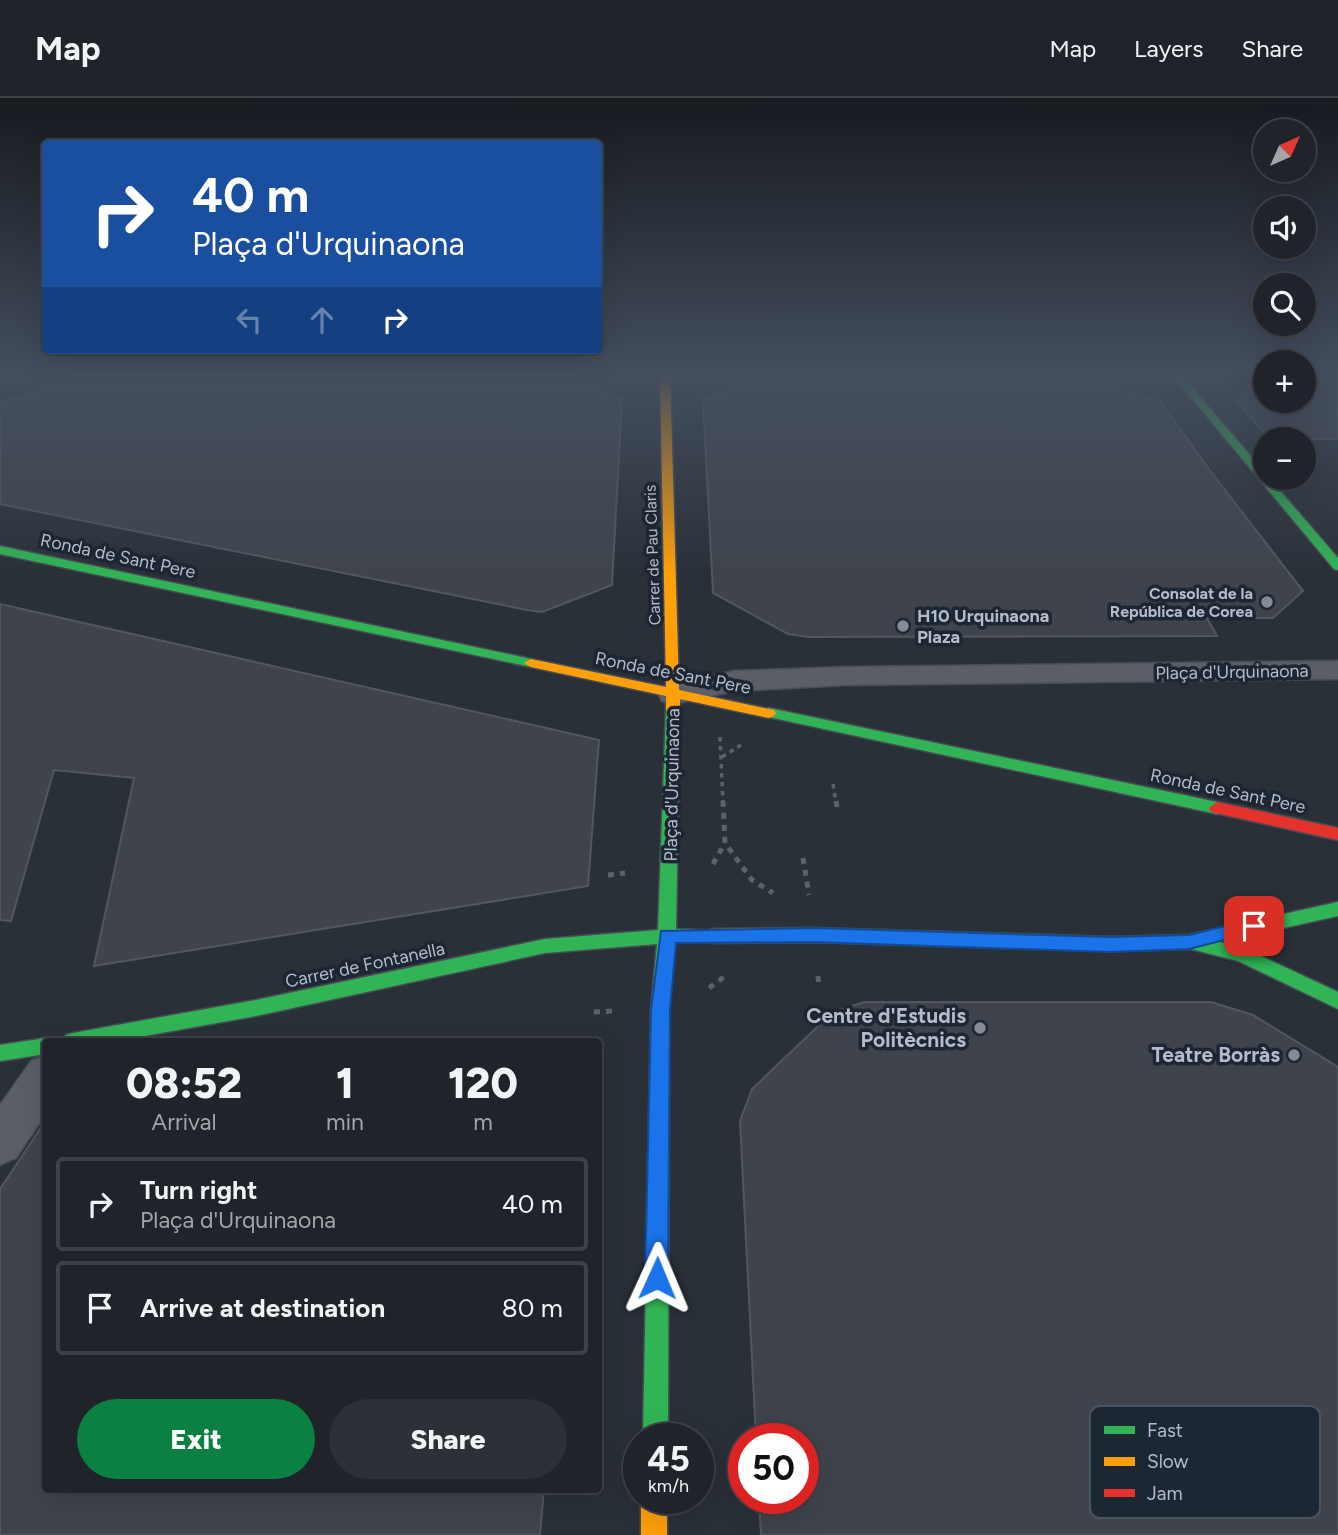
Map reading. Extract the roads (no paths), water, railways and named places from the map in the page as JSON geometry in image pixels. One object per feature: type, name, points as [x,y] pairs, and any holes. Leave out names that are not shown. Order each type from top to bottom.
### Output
[{"type":"main road","name":"Carrer de Pau Claris","points":[[667,439],[673,694]]},
{"type":"main road","points":[[1231,439],[1338,566]]},
{"type":"main road","name":"Ronda de Sant Pere","points":[[0,550],[1338,834]]},
{"type":"main road","name":"Plaça d'Urquinaona","points":[[655,1423],[660,1010],[667,936],[673,694]]},
{"type":"main road","points":[[667,936],[814,935],[1110,944],[1189,942],[1338,909]]},
{"type":"main road","name":"Carrer de Fontanella","points":[[90,1038],[256,1008],[545,946],[667,936]]},
{"type":"main road","points":[[1189,942],[1242,955],[1338,1001]]},
{"type":"main road","points":[[0,1053],[42,1047]]},
{"type":"main road","points":[[654,1514],[654,1535]]},
{"type":"street","name":"Plaça d'Urquinaona","points":[[673,694],[734,681],[846,676],[1338,670]]},
{"type":"street","points":[[0,1143],[42,1081]]},
{"type":"place","name":"Consolat de la República de Corea","points":[[1267,602]]},
{"type":"place","name":"H10 Urquinaona Plaza","points":[[903,626]]},
{"type":"place","name":"Centre d'Estudis Politècnics","points":[[980,1028]]},
{"type":"place","name":"Teatre Borràs","points":[[1294,1055]]}]
